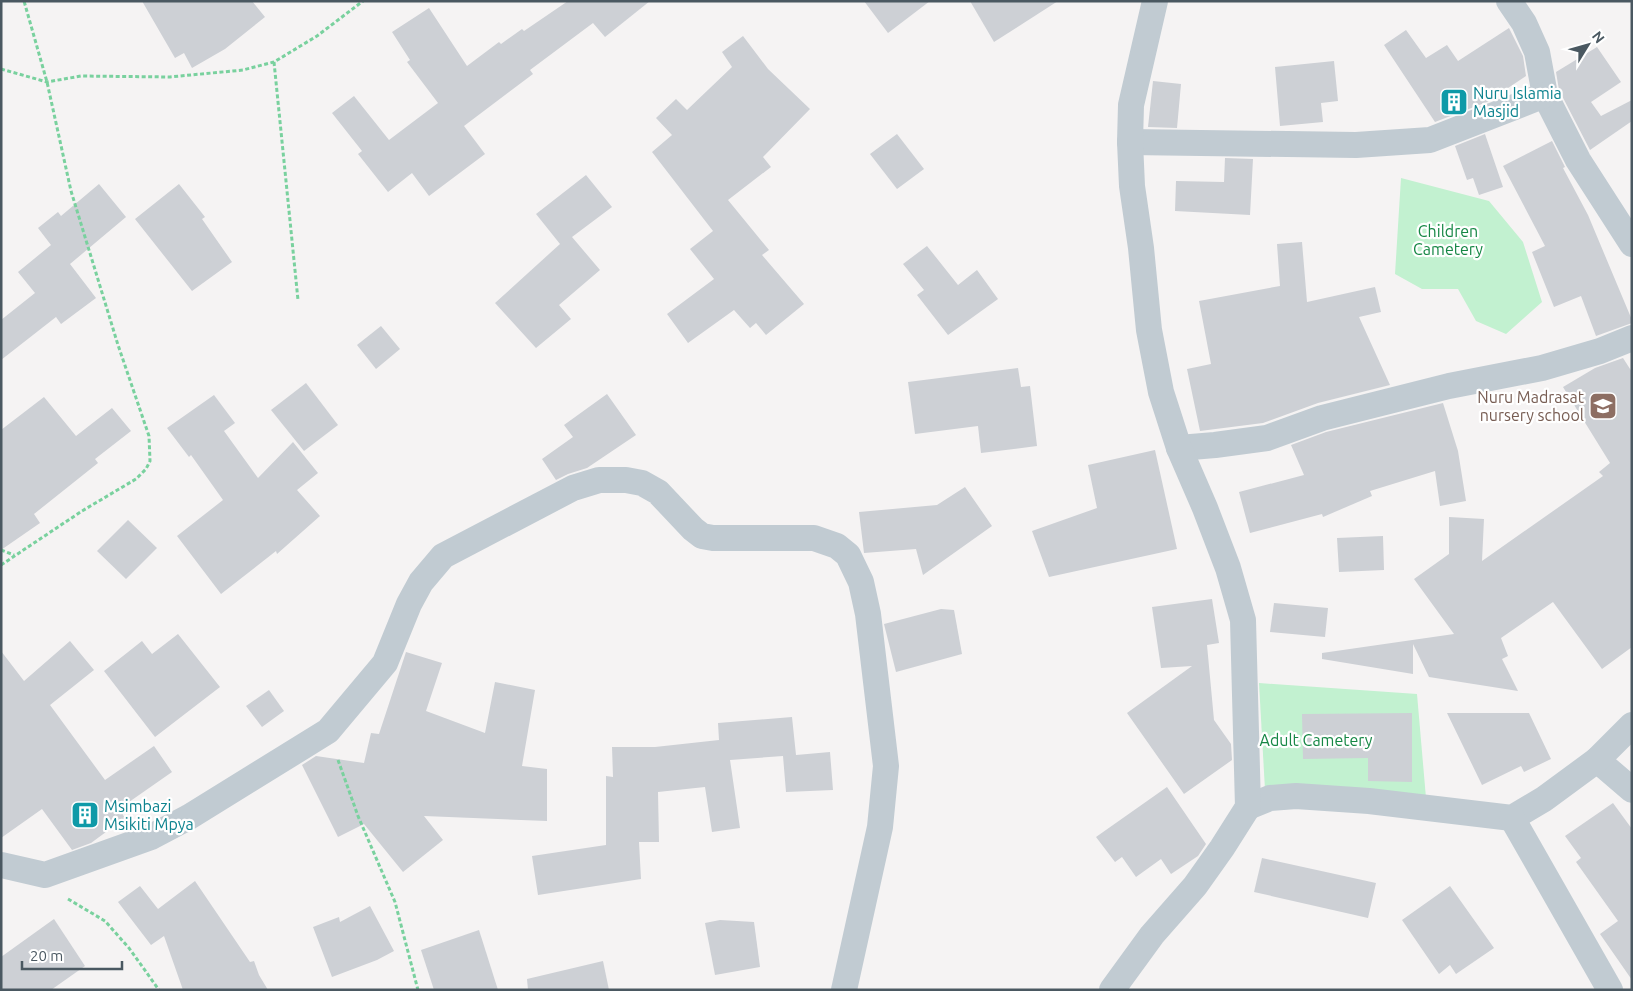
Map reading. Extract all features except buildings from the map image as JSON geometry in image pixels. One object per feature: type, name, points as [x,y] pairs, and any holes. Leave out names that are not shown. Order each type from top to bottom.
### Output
[{"type":"street","points":[[1112,990],[1152,935],[1195,886],[1248,807],[1243,620],[1228,568],[1180,448],[1161,392],[1149,330],[1141,248],[1132,186],[1131,105],[1155,1]]},
{"type":"street","points":[[1509,1],[1524,23],[1537,52],[1545,95],[1578,160],[1632,244]]},
{"type":"street","points":[[1130,142],[1356,145],[1430,140],[1545,95]]},
{"type":"street","points":[[1180,448],[1215,446],[1267,438],[1322,418],[1449,386],[1542,368],[1600,351],[1632,338]]},
{"type":"street","points":[[1,865],[45,875],[151,837],[189,817],[328,731],[385,664],[409,604],[421,582],[443,556],[573,488],[599,480],[626,480],[642,483],[658,492],[702,536],[713,538],[814,538],[836,546],[848,555],[862,582],[868,614],[886,766],[880,827],[844,990]]},
{"type":"street","points":[[1248,807],[1270,798],[1296,796],[1369,801],[1512,818],[1544,799],[1597,760],[1632,725]]},
{"type":"street","points":[[1597,760],[1632,790]]},
{"type":"street","points":[[1512,818],[1610,990]]},
{"type":"path","points":[[1,565],[136,479],[146,469],[150,460],[149,436],[118,345],[72,191],[47,82],[24,1]]},
{"type":"path","points":[[1,69],[47,82],[81,76],[170,76],[243,70],[274,62],[317,36],[363,1]]},
{"type":"path","points":[[274,62],[298,300]]},
{"type":"path","points":[[1,550],[14,555]]},
{"type":"path","points":[[328,731],[358,816],[395,902],[418,990]]},
{"type":"path","points":[[45,875],[64,896],[104,921],[129,948],[159,990]]},
{"type":"green space","name":"Children Cametery","points":[[1401,178],[1489,201],[1523,242],[1542,302],[1506,334],[1476,321],[1458,289],[1422,289],[1395,274]]},
{"type":"green space","name":"Adult Cametery","points":[[1259,683],[1417,694],[1426,798],[1265,790]]},
{"type":"place","name":"Nuru Islamia Masjid","points":[[1454,102]]},
{"type":"place","name":"Nuru Madrasat nursery school","points":[[1603,406]]},
{"type":"place","name":"Msimbazi Msikiti Mpya","points":[[85,815]]}]
